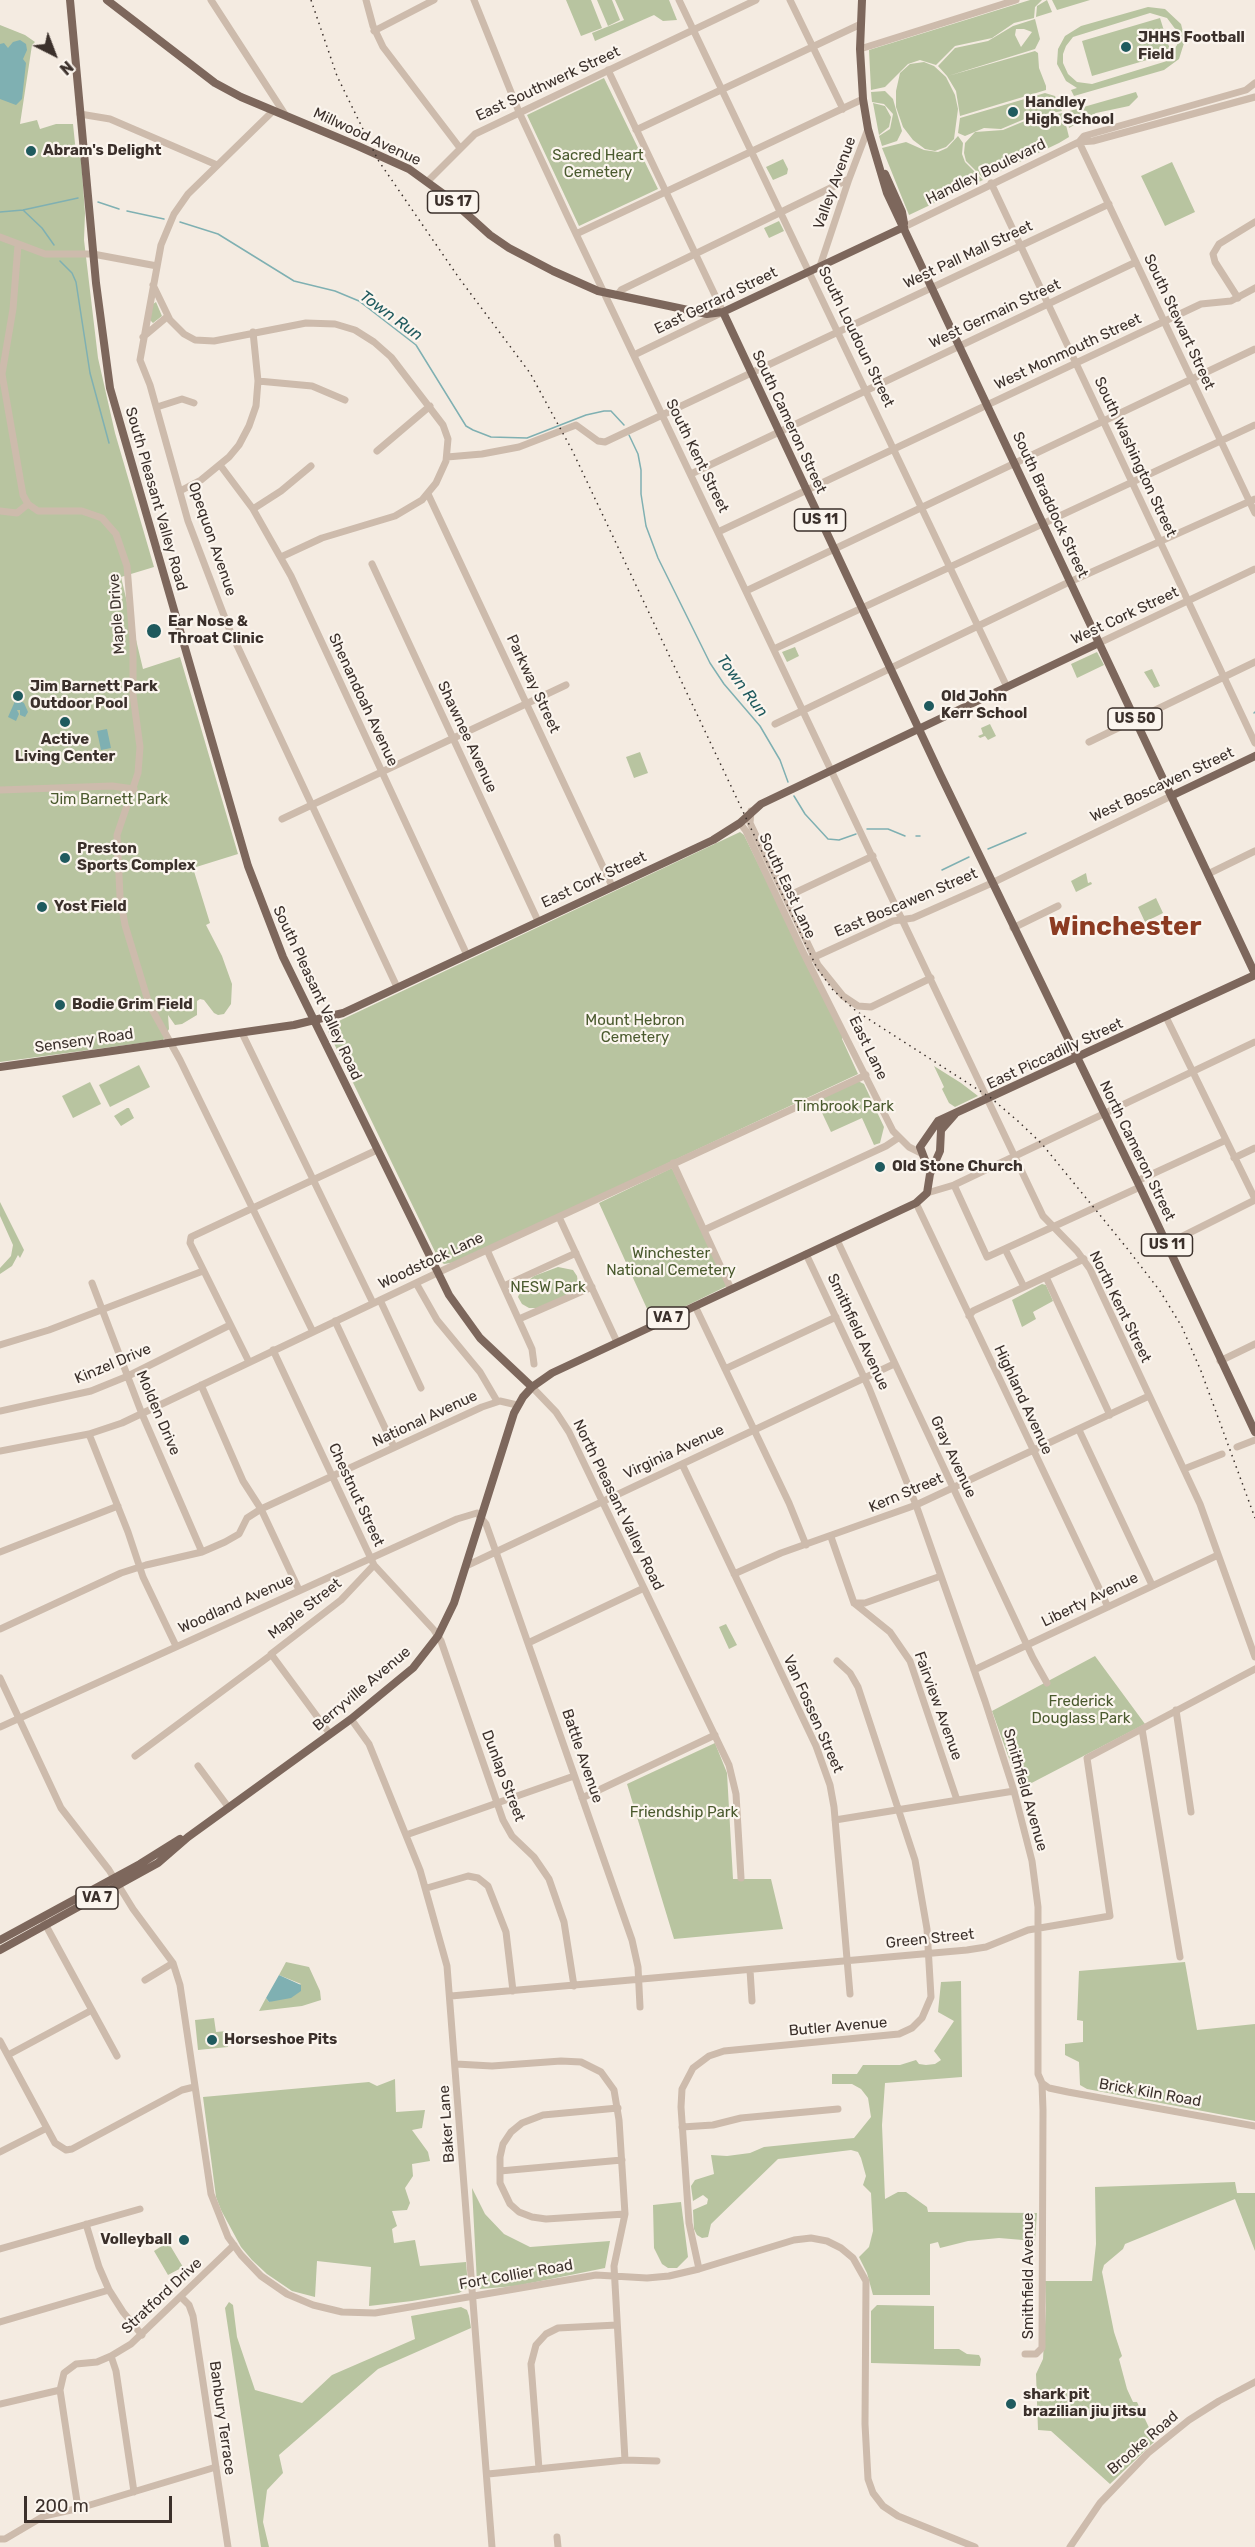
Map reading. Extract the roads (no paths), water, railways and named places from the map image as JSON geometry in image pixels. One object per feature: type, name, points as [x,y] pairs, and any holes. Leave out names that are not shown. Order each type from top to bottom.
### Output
[{"type":"main road","name":"South Pleasant Valley Road","points":[[70,0],[93,254],[107,370],[132,469],[248,866],[271,929],[376,1150]]},
{"type":"main road","points":[[70,11],[75,0]]},
{"type":"main road","name":"Millwood Avenue","points":[[107,0],[215,84],[273,111],[385,157],[428,182],[490,235],[509,248],[553,271],[603,291],[707,314],[723,312]]},
{"type":"main road","name":"Valley Avenue","points":[[862,0],[860,49],[863,99],[868,129]]},
{"type":"main road","name":"South Braddock Street","points":[[868,129],[887,193],[1255,975]]},
{"type":"main road","name":"East Gerrard Street","points":[[723,312],[904,226]]},
{"type":"main road","name":"South Cameron Street","points":[[723,312],[992,883]]},
{"type":"main road","name":"West Cork Street","points":[[1007,687],[1099,643]]},
{"type":"main road","name":"East Cork Street","points":[[171,1043],[313,1021],[343,1013],[713,840],[740,823],[761,804],[1007,687]]},
{"type":"main road","name":"West Boscawen Street","points":[[1171,796],[1255,756]]},
{"type":"main road","name":"North Cameron Street","points":[[992,883],[1139,1184],[1255,1432]]},
{"type":"main road","name":"East Piccadilly Street","points":[[924,1141],[938,1121],[988,1100],[1255,975]]},
{"type":"main road","name":"Senseny Road","points":[[0,1067],[171,1043]]},
{"type":"main road","points":[[927,1193],[930,1174],[940,1148],[941,1130],[955,1114]]},
{"type":"main road","points":[[930,1174],[923,1154],[924,1141],[932,1138],[939,1143]]},
{"type":"main road","name":"North Pleasant Valley Road","points":[[376,1150],[453,1303],[473,1330],[532,1387]]},
{"type":"main road","points":[[923,1154],[930,1158],[936,1156]]},
{"type":"main road","name":"VA 7","points":[[517,1406],[532,1387],[552,1373],[916,1203],[927,1193]]},
{"type":"main road","name":"Berryville Avenue","points":[[0,1940],[43,1921],[116,1882],[183,1837],[188,1837],[351,1719],[413,1668],[438,1636],[454,1603],[517,1406]]},
{"type":"main road","name":"Berryville Avenue","points":[[0,1950],[43,1921]]},
{"type":"street","points":[[211,0],[286,116]]},
{"type":"street","points":[[366,0],[374,31],[389,56],[460,148]]},
{"type":"street","points":[[374,31],[434,0]]},
{"type":"street","name":"South Kent Street","points":[[474,0],[519,112],[903,920]]},
{"type":"street","name":"South Loudoun Street","points":[[679,0],[952,567],[1007,687]]},
{"type":"street","name":"East Southwerk Street","points":[[428,182],[475,134],[756,0]]},
{"type":"street","points":[[790,0],[843,108]]},
{"type":"street","points":[[860,49],[1016,0]]},
{"type":"street","points":[[636,130],[861,24]]},
{"type":"street","name":"South Cameron Street","points":[[608,70],[723,312]]},
{"type":"street","name":"Handley Boulevard","points":[[904,226],[1079,142],[1088,135],[1192,109],[1246,90],[1255,83]]},
{"type":"street","name":"Handley Boulevard","points":[[1192,109],[1255,97]]},
{"type":"street","points":[[576,234],[863,99]]},
{"type":"street","name":"Opequon Avenue","points":[[273,111],[188,194],[174,214],[164,234],[140,362],[156,407],[188,521],[228,627],[397,987]]},
{"type":"street","points":[[80,114],[110,119],[217,165]]},
{"type":"street","name":"Valley Avenue","points":[[820,266],[868,129]]},
{"type":"street","name":"South Stewart Street","points":[[1079,142],[1220,440],[1252,501],[1255,513]]},
{"type":"street","points":[[618,294],[621,290],[849,179]]},
{"type":"street","name":"South Washington Street","points":[[991,183],[1255,743]]},
{"type":"street","name":"West Pall Mall Street","points":[[447,457],[482,454],[519,447],[576,425],[598,441],[605,442],[1109,204]]},
{"type":"street","points":[[1238,298],[1215,262],[1213,254],[1219,244],[1255,222]]},
{"type":"street","points":[[0,237],[18,245],[54,255],[93,254],[157,266]]},
{"type":"street","points":[[0,511],[17,513],[28,504],[21,488],[2,374],[13,309],[18,245]]},
{"type":"street","name":"West Germain Street","points":[[691,474],[1136,262]]},
{"type":"street","points":[[153,285],[168,316],[178,329],[195,340],[214,341],[291,324],[318,322],[355,330],[383,349],[430,406],[446,432],[447,457],[441,475],[428,494],[413,507],[395,516],[322,538],[281,557]]},
{"type":"street","name":"West Monmouth Street","points":[[718,532],[1205,303],[1238,298],[1255,288]]},
{"type":"street","name":"East Gerrard Street","points":[[634,355],[723,312]]},
{"type":"street","points":[[143,338],[168,316]]},
{"type":"street","points":[[180,491],[201,480],[220,465],[239,445],[249,426],[255,406],[258,381],[254,332]]},
{"type":"street","points":[[746,591],[1255,349]]},
{"type":"street","points":[[258,381],[312,386],[345,400]]},
{"type":"street","points":[[156,407],[182,399],[194,402]]},
{"type":"street","points":[[377,451],[430,406]]},
{"type":"street","points":[[774,650],[1255,425]]},
{"type":"street","name":"Shenandoah Avenue","points":[[220,465],[253,509],[281,557],[467,954]]},
{"type":"street","points":[[253,509],[281,491],[311,466]]},
{"type":"street","name":"Parkway Street","points":[[428,494],[612,886]]},
{"type":"street","points":[[775,724],[979,626],[1252,501]]},
{"type":"street","name":"Maple Drive","points":[[28,504],[38,511],[78,510],[97,515],[113,529],[123,550],[129,577],[134,642],[133,694],[140,741],[140,764],[134,789],[117,835],[121,906],[146,997],[171,1043],[313,1332]]},
{"type":"street","name":"Shawnee Avenue","points":[[372,564],[538,921]]},
{"type":"street","name":"West Cork Street","points":[[1099,643],[1255,569]]},
{"type":"street","points":[[1089,742],[1255,662]]},
{"type":"street","points":[[282,819],[566,685]]},
{"type":"street","points":[[0,790],[109,786],[134,789]]},
{"type":"street","name":"West Boscawen Street","points":[[1080,839],[1171,796]]},
{"type":"street","name":"South East Lane","points":[[751,811],[750,824],[786,897],[811,959]]},
{"type":"street","name":"South East Lane","points":[[740,823],[811,959]]},
{"type":"street","name":"East Boscawen Street","points":[[811,959],[893,921],[913,918],[992,883],[1080,839]]},
{"type":"street","points":[[1208,874],[1255,851]]},
{"type":"street","points":[[786,897],[873,856]]},
{"type":"street","points":[[1013,928],[1058,906]]},
{"type":"street","name":"North Kent Street","points":[[903,920],[1043,1216],[1084,1259],[1206,1519],[1255,1657]]},
{"type":"street","points":[[811,959],[843,996],[853,1004],[865,1008],[931,978]]},
{"type":"street","name":"East Lane","points":[[811,959],[898,1138],[923,1154]]},
{"type":"street","points":[[1166,1017],[1255,1200],[1167,1244]]},
{"type":"street","points":[[242,1033],[312,1180],[421,1388]]},
{"type":"street","points":[[927,1193],[954,1185],[1255,1042]]},
{"type":"street","name":"Woodstock Lane","points":[[0,1451],[89,1434],[142,1414],[673,1162],[866,1075]]},
{"type":"street","points":[[704,1230],[886,1146],[898,1138]]},
{"type":"street","points":[[954,1185],[987,1257],[1226,1140]]},
{"type":"street","points":[[906,1144],[924,1141]]},
{"type":"street","points":[[1234,1158],[1255,1148]]},
{"type":"street","points":[[249,1362],[189,1242],[194,1235],[376,1150]]},
{"type":"street","points":[[673,1162],[731,1289]]},
{"type":"street","name":"Highland Avenue","points":[[916,1203],[1108,1607]]},
{"type":"street","points":[[559,1217],[617,1342]]},
{"type":"street","name":"Gray Avenue","points":[[837,1240],[1043,1680],[1047,1683]]},
{"type":"street","points":[[1005,1249],[1023,1287]]},
{"type":"street","points":[[487,1250],[534,1353],[534,1364]]},
{"type":"street","points":[[504,1286],[576,1253]]},
{"type":"street","name":"Smithfield Avenue","points":[[806,1254],[864,1377],[916,1505],[1014,1791],[1032,1861],[1036,1884],[1038,1929],[1038,2074],[1042,2083],[1044,2191],[1042,2200],[1042,2348],[1036,2354],[1025,2354]]},
{"type":"street","points":[[969,1316],[973,1311],[1084,1259]]},
{"type":"street","points":[[0,1345],[49,1330],[203,1271]]},
{"type":"street","points":[[1046,1276],[1110,1416]]},
{"type":"street","name":"Molden Drive","points":[[92,1283],[142,1414],[202,1552]]},
{"type":"street","points":[[416,1283],[437,1320],[480,1372],[496,1401]]},
{"type":"street","points":[[519,1319],[592,1287]]},
{"type":"street","points":[[695,1306],[807,1545]]},
{"type":"street","points":[[724,1370],[836,1317]]},
{"type":"street","points":[[335,1321],[394,1447]]},
{"type":"street","name":"Kinzel Drive","points":[[0,1411],[82,1394],[128,1376],[230,1325]]},
{"type":"street","points":[[1220,1361],[1255,1344]]},
{"type":"street","name":"Chestnut Street","points":[[273,1350],[373,1562],[438,1636]]},
{"type":"street","name":"Virginia Avenue","points":[[466,1566],[894,1364]]},
{"type":"street","name":"Maple Street","points":[[201,1386],[243,1481],[261,1509],[299,1590]]},
{"type":"street","name":"North Pleasant Valley Road","points":[[532,1387],[556,1412],[569,1432],[733,1776],[741,1878]]},
{"type":"street","name":"Kern Street","points":[[734,1574],[764,1560],[916,1505],[1149,1396]]},
{"type":"street","name":"National Avenue","points":[[0,1629],[139,1567],[202,1552],[236,1537],[247,1518],[261,1509],[496,1401],[510,1402],[517,1406]]},
{"type":"street","points":[[1079,1430],[1152,1586]]},
{"type":"street","points":[[89,1434],[118,1506],[139,1567],[176,1646]]},
{"type":"street","points":[[1237,1447],[1255,1440]]},
{"type":"street","points":[[1184,1469],[1222,1454]]},
{"type":"street","name":"Van Fossen Street","points":[[682,1464],[822,1760],[832,1793],[850,1994]]},
{"type":"street","points":[[0,1552],[118,1506]]},
{"type":"street","name":"Woodland Avenue","points":[[0,1726],[299,1590],[373,1562],[472,1513],[477,1513],[482,1519]]},
{"type":"street","name":"Battle Avenue","points":[[482,1519],[496,1552],[633,1943],[639,1980],[640,2007]]},
{"type":"street","points":[[831,1537],[854,1603],[865,1603],[942,1576]]},
{"type":"street","name":"Liberty Avenue","points":[[974,1670],[1218,1556]]},
{"type":"street","name":"Maple Street","points":[[330,1734],[271,1655],[347,1595],[373,1562]]},
{"type":"street","points":[[528,1643],[644,1588]]},
{"type":"street","name":"Fairview Avenue","points":[[854,1603],[890,1632],[910,1661],[957,1800]]},
{"type":"street","name":"Dunlap Street","points":[[438,1636],[497,1803],[512,1836],[534,1857],[549,1879],[564,1922],[574,1986]]},
{"type":"street","points":[[135,1756],[271,1655]]},
{"type":"street","name":"Butler Avenue","points":[[699,2269],[688,2223],[681,2097],[685,2081],[693,2068],[709,2056],[744,2049],[892,2036],[912,2028],[922,2018],[931,1996],[930,1953],[918,1870],[858,1687],[850,1673],[837,1661]]},
{"type":"street","points":[[1180,1957],[1142,1729],[1255,1669]]},
{"type":"street","name":"Fort Collier Road","points":[[0,1678],[61,1808],[173,1963],[180,1985],[211,2194],[219,2217],[234,2246],[251,2266],[276,2287],[307,2303],[335,2311],[375,2313],[586,2276],[615,2275],[658,2278],[699,2269],[803,2238],[832,2243],[853,2258],[863,2273],[866,2288],[865,2424],[870,2487],[883,2506],[898,2516],[975,2547]]},
{"type":"street","points":[[1176,1710],[1191,1812]]},
{"type":"street","name":"Baker Lane","points":[[351,1719],[369,1744],[406,1835],[426,1888],[447,1966],[492,2547]]},
{"type":"street","name":"Green Street","points":[[450,1996],[977,1949],[1019,1932],[1110,1916],[1086,1761],[1090,1755],[1142,1729]]},
{"type":"street","points":[[582,1798],[715,1735]]},
{"type":"street","points":[[198,1766],[229,1808]]},
{"type":"street","points":[[406,1835],[574,1776]]},
{"type":"street","points":[[835,1820],[1014,1791]]},
{"type":"street","points":[[426,1888],[468,1876],[478,1878],[488,1886],[506,1932],[513,1991]]},
{"type":"street","points":[[43,1921],[117,2056]]},
{"type":"street","points":[[145,1980],[173,1963]]},
{"type":"street","points":[[750,1970],[752,2001]]},
{"type":"street","points":[[8,2055],[92,2010]]},
{"type":"street","points":[[0,2041],[55,2143],[61,2149],[72,2150],[182,2090],[194,2087]]},
{"type":"street","points":[[456,2064],[492,2066],[561,2061],[581,2062],[595,2068],[614,2090],[618,2108],[625,2214],[615,2255],[615,2275],[626,2460]]},
{"type":"street","name":"Brick Kiln Road","points":[[1042,2083],[1049,2088],[1068,2092],[1255,2126]]},
{"type":"street","points":[[618,2108],[543,2115],[522,2123],[511,2132],[503,2144],[500,2183],[506,2198],[515,2209],[526,2216],[546,2219],[625,2214]]},
{"type":"street","points":[[682,2127],[713,2125],[741,2118],[838,2109]]},
{"type":"street","points":[[0,2152],[47,2128]]},
{"type":"street","points":[[500,2171],[622,2160]]},
{"type":"street","points":[[0,2249],[140,2209]]},
{"type":"street","points":[[86,2224],[96,2260],[109,2290],[142,2335]]},
{"type":"street","name":"Stratford Drive","points":[[60,2390],[62,2378],[68,2368],[111,2356],[142,2335],[234,2246]]},
{"type":"street","points":[[0,2322],[109,2290]]},
{"type":"street","name":"Banbury Terrace","points":[[181,2297],[189,2305],[193,2316],[228,2547]]},
{"type":"street","points":[[539,2469],[531,2364],[536,2345],[546,2334],[558,2328],[617,2325]]},
{"type":"street","points":[[111,2356],[116,2371],[134,2492]]},
{"type":"street","name":"Brooke Road","points":[[1070,2547],[1100,2503],[1148,2453],[1189,2420],[1255,2382]]},
{"type":"street","points":[[0,2404],[60,2390],[78,2508]]},
{"type":"street","points":[[488,2474],[626,2460],[657,2461]]},
{"type":"street","points":[[0,2539],[44,2516],[216,2467]]},
{"type":"street","points":[[557,2537],[558,2547]]},
{"type":"water","points":[[20,40],[26,44],[27,50],[23,59],[26,63],[22,99],[16,105],[0,99],[0,44],[4,43],[8,48],[13,42]]},
{"type":"water","points":[[16,699],[24,703],[28,712],[25,717],[20,715],[20,710],[17,710],[19,714],[16,721],[8,717]]},
{"type":"water","points":[[107,729],[111,748],[101,750],[97,731]]},
{"type":"water","points":[[279,1975],[301,1985],[301,1991],[291,1998],[269,2002],[266,1998]]},
{"type":"waterway","name":"Town Run","points":[[0,212],[23,210],[78,198]]},
{"type":"waterway","name":"Town Run","points":[[98,202],[119,209]]},
{"type":"waterway","points":[[23,210],[42,228],[54,245]]},
{"type":"waterway","name":"Town Run","points":[[127,211],[164,219]]},
{"type":"waterway","name":"Town Run","points":[[180,222],[218,234],[294,281],[335,291],[359,301],[416,345],[466,426],[473,430],[491,437],[527,438],[586,415],[604,411],[611,411],[624,425]]},
{"type":"waterway","points":[[60,261],[72,273],[76,282],[90,373],[109,443]]},
{"type":"waterway","name":"Town Run","points":[[629,435],[638,454],[646,526],[658,558],[710,663],[724,684],[760,726],[780,760],[788,782]]},
{"type":"waterway","name":"Town Run","points":[[794,796],[805,814],[828,839],[839,840],[856,834]]},
{"type":"waterway","name":"Town Run","points":[[867,829],[888,829],[905,836]]},
{"type":"waterway","name":"Town Run","points":[[988,849],[1026,833]]},
{"type":"waterway","name":"Town Run","points":[[942,870],[969,857]]},
{"type":"railway","points":[[311,0],[337,76],[378,160],[459,278],[530,373],[572,450],[817,968],[833,990],[856,1011],[991,1098],[1019,1122],[1042,1144],[1126,1247],[1160,1291],[1182,1327],[1201,1371],[1255,1518]]},
{"type":"place","name":"JHHS Football Field","points":[[1126,47]]},
{"type":"place","name":"Handley High School","points":[[1013,112]]},
{"type":"place","name":"Abram's Delight","points":[[31,151]]},
{"type":"place","name":"Ear Nose & Throat Clinic","points":[[154,631]]},
{"type":"place","name":"Jim Barnett Park Outdoor Pool","points":[[18,696]]},
{"type":"place","name":"Old John Kerr School","points":[[929,706]]},
{"type":"place","name":"Active Living Center","points":[[65,722]]},
{"type":"place","name":"Preston Sports Complex","points":[[65,858]]},
{"type":"place","name":"Yost Field","points":[[42,907]]},
{"type":"place","name":"Bodie Grim Field","points":[[60,1005]]},
{"type":"place","name":"Old Stone Church","points":[[880,1167]]},
{"type":"place","name":"Horseshoe Pits","points":[[212,2040]]},
{"type":"place","name":"Volleyball","points":[[184,2240]]},
{"type":"place","name":"shark pit brazilian jiu jitsu","points":[[1011,2404]]},
{"type":"district","name":"Winchester","points":[[1125,927]]},
{"type":"park label","name":"Sacred Heart Cemetery","points":[[598,164]]},
{"type":"park label","name":"Jim Barnett Park","points":[[109,800]]},
{"type":"park label","name":"Mount Hebron Cemetery","points":[[635,1030]]},
{"type":"park label","name":"Timbrook Park","points":[[844,1107]]},
{"type":"park label","name":"Winchester National Cemetery","points":[[671,1262]]},
{"type":"park label","name":"NESW Park","points":[[548,1288]]},
{"type":"park label","name":"Frederick Douglass Park","points":[[1081,1710]]},
{"type":"park label","name":"Friendship Park","points":[[684,1813]]}]
